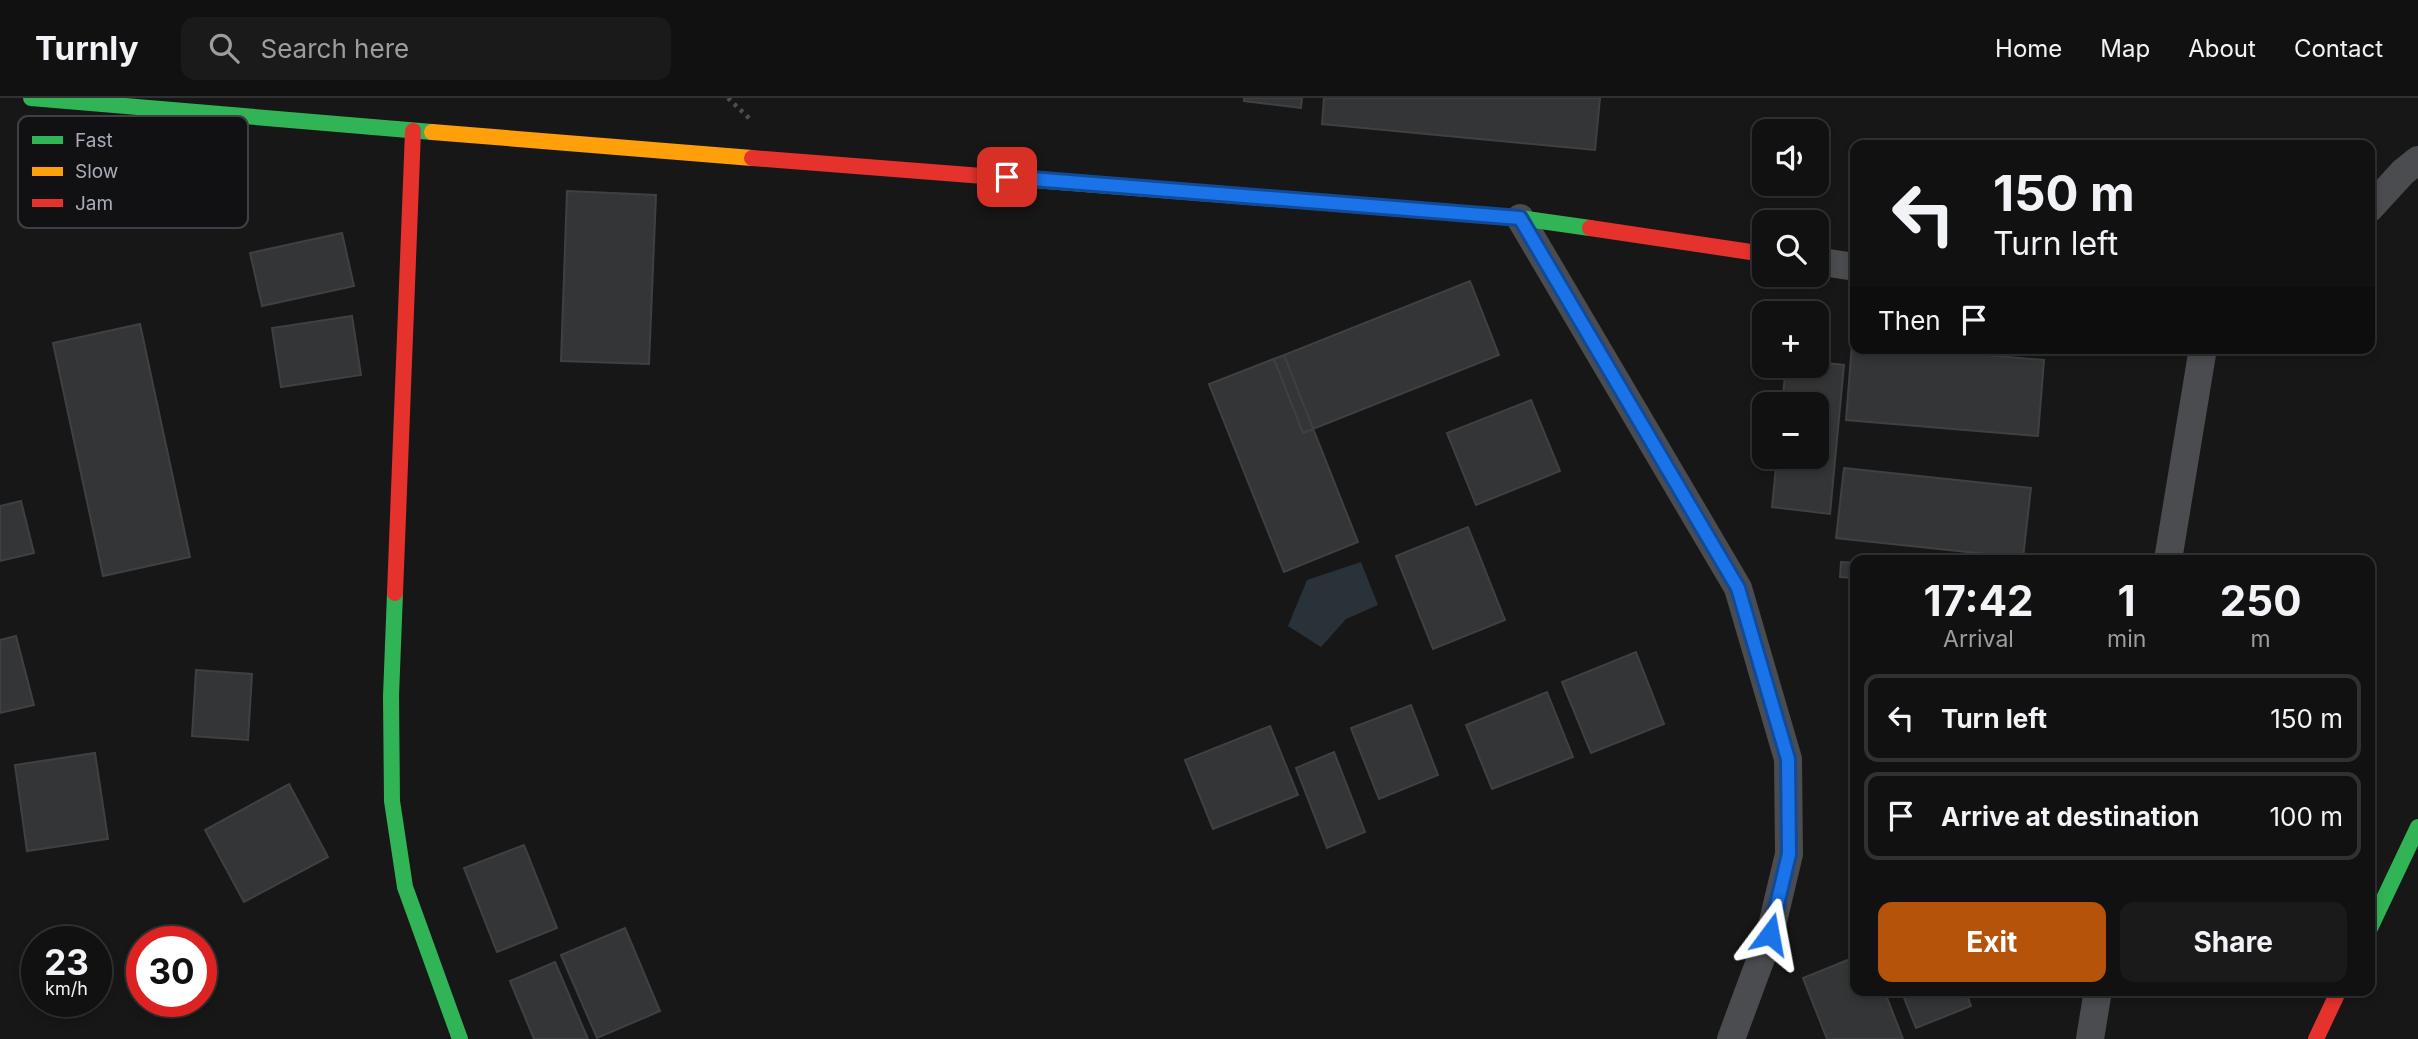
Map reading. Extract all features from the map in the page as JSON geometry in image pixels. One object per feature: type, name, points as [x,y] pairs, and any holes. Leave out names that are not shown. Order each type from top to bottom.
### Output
[{"type":"street","points":[[31,98],[240,116]]},
{"type":"street","points":[[248,117],[1520,218],[1752,252]]},
{"type":"street","points":[[414,131],[391,696],[392,800],[405,887],[460,1039]]},
{"type":"street","points":[[2375,203],[2418,160]]},
{"type":"street","points":[[1520,218],[1738,588],[1788,759],[1789,854],[1770,934],[1731,1039]]},
{"type":"street","points":[[1829,263],[1850,266]]},
{"type":"street","points":[[2169,555],[2202,354]]},
{"type":"street","points":[[2375,918],[2418,828]]},
{"type":"street","points":[[2090,1039],[2097,996]]},
{"type":"street","points":[[2316,1039],[2336,996]]},
{"type":"shaded area","points":[[1361,562],[1378,605],[1346,619],[1321,647],[1288,626],[1307,580]]},
{"type":"building","points":[[1244,98],[1302,98],[1301,108],[1244,101]]},
{"type":"building","points":[[1324,98],[1600,98],[1595,150],[1322,124]]},
{"type":"building","points":[[567,191],[656,195],[649,364],[561,361]]},
{"type":"building","points":[[342,233],[354,286],[262,306],[250,253]]},
{"type":"building","points":[[1470,281],[1499,355],[1303,433],[1274,359]]},
{"type":"building","points":[[352,316],[361,375],[281,387],[272,328]]},
{"type":"building","points":[[140,324],[190,557],[103,576],[53,343]]},
{"type":"building","points":[[1851,354],[1974,354],[2044,360],[2038,436],[1846,420]]},
{"type":"building","points":[[1284,355],[1358,542],[1284,572],[1209,384]]},
{"type":"building","points":[[1829,363],[1844,365],[1830,514],[1772,507],[1776,469],[1829,469],[1829,392],[1783,392],[1785,378],[1829,378]]},
{"type":"building","points":[[1531,400],[1560,471],[1476,505],[1447,433]]},
{"type":"building","points":[[1844,468],[2031,488],[2023,555],[1995,555],[1836,538]]},
{"type":"building","points":[[21,501],[34,553],[0,561],[0,506]]},
{"type":"building","points":[[1468,527],[1505,620],[1433,649],[1396,556]]},
{"type":"building","points":[[1841,562],[1850,563],[1850,578],[1840,577]]},
{"type":"building","points":[[16,636],[34,705],[0,713],[0,640]]},
{"type":"building","points":[[1636,652],[1664,724],[1591,753],[1562,682]]},
{"type":"building","points":[[196,670],[252,674],[248,740],[192,736]]},
{"type":"building","points":[[1547,692],[1573,757],[1492,789],[1466,725]]},
{"type":"building","points":[[1411,705],[1438,775],[1379,799],[1351,728]]},
{"type":"building","points":[[1270,726],[1298,795],[1213,829],[1185,760]]},
{"type":"building","points":[[1334,752],[1365,832],[1327,848],[1296,768]]},
{"type":"building","points":[[95,753],[108,839],[27,851],[15,765]]},
{"type":"building","points":[[289,784],[328,857],[244,902],[205,830]]},
{"type":"building","points":[[524,845],[557,928],[497,952],[464,868]]},
{"type":"building","points":[[625,928],[660,1011],[597,1038],[561,955]]},
{"type":"building","points":[[1850,959],[1850,996],[1886,996],[1903,1039],[1827,1039],[1803,978]]},
{"type":"building","points":[[555,962],[588,1039],[534,1039],[510,981]]},
{"type":"building","points":[[1903,996],[1967,996],[1971,1006],[1916,1028]]},
{"type":"traffic: fast","points":[[31,98],[243,116]]},
{"type":"traffic: fast","points":[[248,116],[432,132]]},
{"type":"traffic: fast","points":[[1021,179],[1520,218],[1590,228]]},
{"type":"traffic: fast","points":[[395,593],[391,696],[392,801],[405,887],[460,1039]]},
{"type":"traffic: fast","points":[[2375,917],[2418,827]]},
{"type":"traffic: slow","points":[[432,132],[752,158]]},
{"type":"traffic: jam","points":[[395,593],[413,131]]},
{"type":"traffic: jam","points":[[752,158],[1021,179]]},
{"type":"traffic: jam","points":[[1590,228],[1752,252]]},
{"type":"traffic: jam","points":[[2316,1039],[2336,996]]},
{"type":"route","points":[[1007,177],[1520,218],[1738,588],[1788,759],[1789,854],[1770,934]]}]
